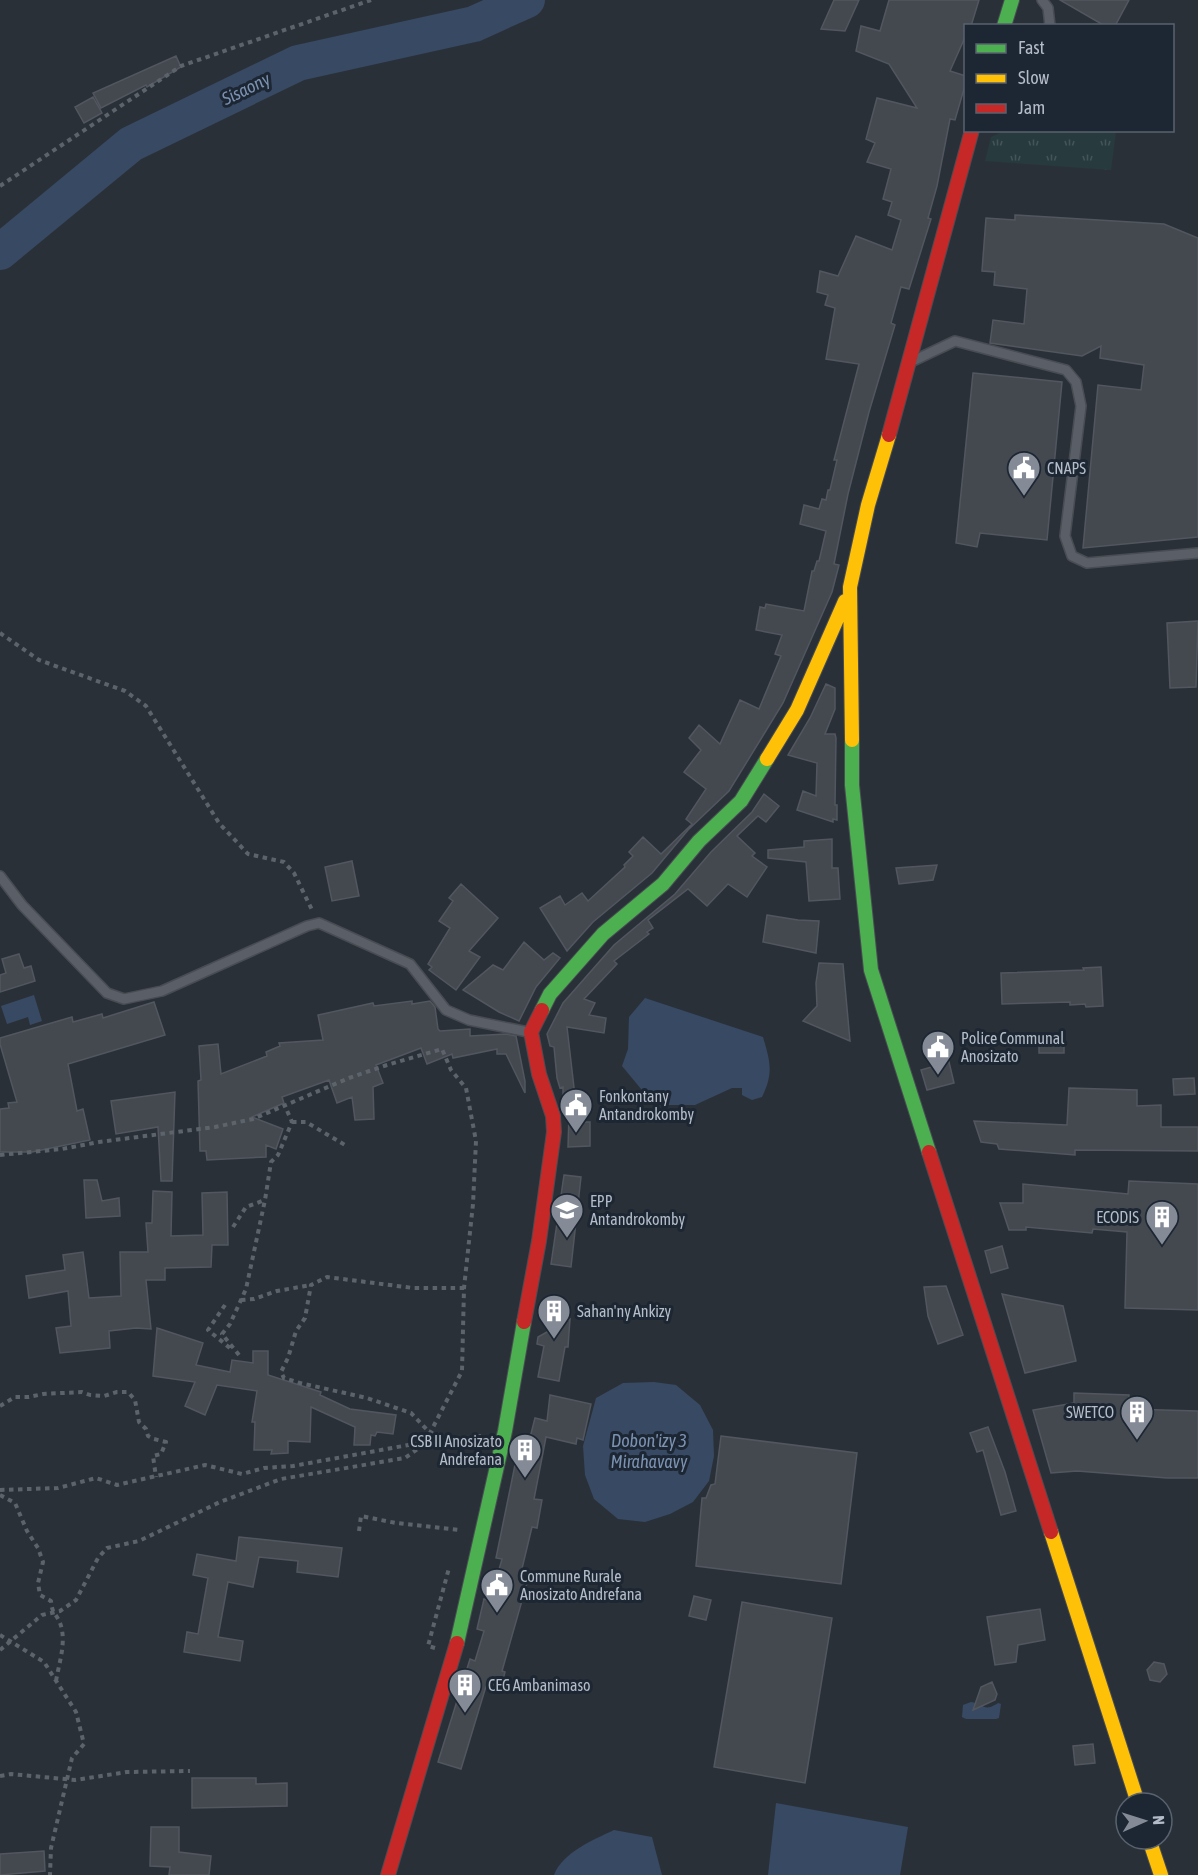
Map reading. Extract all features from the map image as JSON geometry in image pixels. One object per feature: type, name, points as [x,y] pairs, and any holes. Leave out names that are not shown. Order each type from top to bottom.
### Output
[{"type":"main road","points":[[1005,24],[1012,0]]},
{"type":"main road","points":[[388,1875],[455,1653],[505,1431],[537,1251],[553,1143],[553,1116],[538,1074],[531,1032],[550,994],[603,934],[663,884],[699,841],[741,801],[797,710],[849,592],[868,505],[973,132]]},
{"type":"main road","points":[[849,592],[852,785],[870,970],[1134,1791]]},
{"type":"main road","points":[[1153,1851],[1161,1875]]},
{"type":"lane","points":[[1042,0],[1048,8],[1050,24]]},
{"type":"lane","points":[[910,362],[955,341],[1066,370],[1076,382],[1081,406],[1065,536],[1072,556],[1087,563],[1198,553]]},
{"type":"lane","points":[[0,876],[22,905],[107,993],[124,999],[162,991],[307,926],[319,923],[410,964],[446,1010],[469,1020],[531,1032]]},
{"type":"path","points":[[0,186],[181,66],[371,0]]},
{"type":"path","points":[[0,633],[39,660],[125,691],[146,706],[219,823],[248,854],[284,862],[294,873],[319,923]]},
{"type":"path","points":[[0,1155],[62,1149],[215,1127],[253,1119],[358,1075],[442,1049],[451,1070],[466,1088],[476,1141],[473,1204],[464,1288],[462,1371],[430,1433]]},
{"type":"path","points":[[225,1305],[208,1330],[239,1355],[222,1334],[231,1324],[246,1289],[271,1162],[278,1155],[292,1122],[285,1106]]},
{"type":"path","points":[[292,1122],[306,1122],[345,1145]]},
{"type":"path","points":[[233,1227],[246,1207],[265,1200]]},
{"type":"path","points":[[241,1300],[254,1299],[277,1290],[311,1285],[327,1277],[413,1288],[464,1288]]},
{"type":"path","points":[[311,1285],[305,1318],[296,1331],[288,1358],[281,1371],[284,1378],[367,1398],[411,1413],[430,1433],[466,1439]]},
{"type":"path","points":[[0,1406],[15,1397],[82,1392],[104,1396],[117,1392],[128,1392],[135,1400],[139,1422],[146,1429],[148,1436],[166,1442],[161,1454],[153,1456],[156,1477]]},
{"type":"path","points":[[0,1490],[58,1488],[96,1478],[117,1485],[205,1465],[242,1474],[264,1468],[293,1466],[505,1431]]},
{"type":"path","points":[[0,1650],[42,1615],[60,1611],[76,1600],[98,1558],[107,1548],[139,1541],[220,1502],[281,1479],[405,1458],[427,1443]]},
{"type":"path","points":[[0,1496],[15,1503],[43,1562],[38,1583],[40,1595],[51,1601],[52,1613],[60,1622],[62,1647],[56,1681]]},
{"type":"path","points":[[359,1531],[361,1516],[396,1523],[459,1530],[456,1540]]},
{"type":"path","points":[[451,1562],[428,1647],[455,1653]]},
{"type":"path","points":[[0,1635],[44,1662],[76,1712],[84,1744],[72,1758],[51,1848],[50,1875]]},
{"type":"path","points":[[0,1776],[11,1774],[75,1780],[127,1772],[190,1771]]},
{"type":"green space","points":[[1002,132],[1116,132],[1111,170],[985,161],[991,137]]},
{"type":"water","points":[[34,995],[42,1021],[30,1025],[28,1017],[7,1024],[1,1006]]},
{"type":"water","points":[[645,998],[763,1037],[770,1067],[766,1089],[762,1097],[752,1100],[742,1095],[742,1088],[732,1088],[695,1105],[668,1105],[646,1095],[622,1066],[628,1049],[629,1017]]},
{"type":"water","name":"Dobon'izy 3 Mirahavavy","points":[[654,1382],[676,1385],[700,1405],[713,1430],[714,1456],[709,1481],[693,1502],[670,1514],[645,1522],[618,1519],[594,1499],[585,1475],[583,1446],[596,1398],[623,1383]]},
{"type":"water","points":[[971,1702],[986,1707],[1001,1704],[999,1718],[966,1719],[962,1717],[963,1705]]},
{"type":"water","points":[[776,1803],[908,1827],[900,1875],[768,1875]]},
{"type":"water","points":[[614,1830],[652,1837],[662,1875],[554,1875],[571,1853]]},
{"type":"building","points":[[834,0],[859,0],[845,31],[821,29]]},
{"type":"building","points":[[889,0],[979,0],[972,24],[964,24],[964,40],[950,71],[964,75],[964,89],[955,120],[950,119],[937,186],[928,218],[931,219],[909,289],[901,287],[891,323],[895,325],[848,494],[834,564],[839,565],[832,592],[783,703],[729,791],[688,830],[652,873],[593,922],[567,951],[540,908],[560,896],[565,905],[582,893],[588,901],[625,867],[624,865],[633,856],[629,852],[643,837],[661,854],[692,824],[686,819],[706,789],[684,772],[701,750],[689,738],[699,725],[720,744],[740,700],[759,709],[781,656],[775,654],[782,635],[756,630],[760,607],[765,608],[766,604],[804,611],[812,571],[819,561],[826,531],[800,524],[804,505],[819,509],[822,499],[826,500],[828,490],[830,490],[837,460],[834,460],[859,364],[826,359],[835,308],[825,305],[828,295],[817,292],[820,271],[838,276],[856,236],[892,250],[901,220],[888,215],[892,202],[883,199],[891,169],[867,162],[875,143],[866,139],[877,98],[917,108],[889,64],[856,51],[861,26],[880,31]]},
{"type":"building","points":[[1060,0],[1129,0],[1116,24],[1102,24]]},
{"type":"building","points":[[176,56],[181,67],[147,87],[146,85],[101,108],[93,93]]},
{"type":"building","points":[[93,97],[102,113],[84,123],[75,107]]},
{"type":"building","points":[[1015,215],[1164,224],[1198,238],[1198,537],[1083,548],[1098,385],[1141,390],[1144,365],[1100,358],[1101,346],[1082,356],[990,343],[993,320],[1024,324],[1027,289],[994,285],[995,272],[982,271],[986,218],[1015,220]]},
{"type":"building","points":[[973,373],[1062,382],[1047,540],[980,533],[977,547],[956,543]]},
{"type":"building","points":[[1198,621],[1196,687],[1170,688],[1167,623]]},
{"type":"building","points":[[826,684],[835,688],[835,709],[825,734],[835,734],[836,738],[835,805],[837,805],[837,820],[833,819],[833,822],[797,810],[803,791],[816,796],[817,763],[788,755],[810,718]]},
{"type":"building","points":[[764,794],[779,806],[766,822],[758,816],[737,836],[755,853],[752,856],[767,867],[747,897],[728,884],[707,906],[688,889],[648,920],[653,928],[647,932],[649,934],[614,961],[617,964],[584,999],[595,1003],[589,1015],[606,1018],[604,1033],[567,1027],[578,1122],[590,1122],[590,1146],[568,1147],[569,1115],[563,1096],[563,1087],[560,1088],[557,1078],[554,1047],[550,1046],[547,1034],[563,1003],[614,945],[675,894],[711,852],[752,812]]},
{"type":"building","points":[[832,839],[832,868],[838,868],[840,899],[809,901],[806,862],[768,858],[768,850],[804,847],[804,841]]},
{"type":"building","points":[[352,861],[359,896],[332,901],[325,867]]},
{"type":"building","points":[[937,865],[933,880],[899,884],[896,868]]},
{"type":"building","points":[[461,884],[498,918],[469,951],[480,957],[456,990],[429,970],[432,967],[428,964],[450,928],[439,921],[453,901],[449,898]]},
{"type":"building","points":[[767,915],[819,921],[816,953],[763,942]]},
{"type":"building","points":[[524,942],[544,960],[553,953],[560,958],[536,987],[519,1021],[499,1012],[463,990],[493,965],[503,970]]},
{"type":"building","points":[[19,954],[24,968],[31,966],[35,981],[0,992],[0,975],[6,973],[2,959]]},
{"type":"building","points":[[819,963],[843,964],[850,1041],[803,1021],[817,1006],[816,983]]},
{"type":"building","points":[[1101,967],[1103,1006],[1086,1007],[1085,1004],[1070,1005],[1070,1002],[1002,1004],[1001,973],[1084,970],[1083,968]]},
{"type":"building","points":[[412,1001],[412,1004],[430,1001],[435,1007],[440,1031],[470,1029],[470,1036],[506,1034],[516,1036],[525,1081],[525,1093],[506,1054],[497,1054],[497,1049],[453,1058],[452,1054],[427,1064],[421,1048],[376,1065],[383,1083],[373,1087],[374,1119],[355,1120],[352,1097],[337,1103],[329,1080],[282,1097],[284,1103],[252,1117],[283,1129],[276,1149],[266,1145],[266,1157],[207,1160],[206,1151],[200,1151],[199,1046],[218,1044],[221,1074],[267,1056],[266,1052],[280,1046],[279,1043],[323,1040],[318,1015],[373,1003],[374,1006]]},
{"type":"building","points":[[154,1002],[165,1035],[68,1064],[77,1111],[83,1109],[90,1140],[32,1152],[0,1152],[0,1109],[9,1108],[8,1103],[17,1102],[0,1038],[72,1017],[73,1022],[102,1014],[103,1018]]},
{"type":"building","points":[[1039,1038],[1064,1038],[1064,1053],[1039,1053]]},
{"type":"building","name":"Police Communal Anosizato","points":[[949,1062],[954,1083],[927,1090],[921,1070]]},
{"type":"building","points":[[1194,1078],[1195,1094],[1174,1095],[1173,1079]]},
{"type":"building","points":[[1069,1088],[1137,1090],[1137,1106],[1161,1105],[1161,1127],[1198,1127],[1198,1151],[1075,1150],[1075,1155],[999,1149],[997,1144],[981,1142],[974,1121],[1067,1125]]},
{"type":"building","points":[[175,1092],[172,1181],[161,1181],[158,1127],[116,1134],[111,1101]]},
{"type":"building","points":[[564,1175],[581,1177],[571,1267],[551,1264]]},
{"type":"building","points":[[84,1180],[97,1180],[102,1201],[119,1198],[120,1216],[86,1218]]},
{"type":"building","name":"ECODIS","points":[[1129,1181],[1198,1184],[1198,1310],[1125,1308],[1127,1232],[1093,1229],[1092,1233],[1026,1227],[1026,1230],[1009,1230],[1000,1203],[1023,1203],[1023,1184],[1128,1194]]},
{"type":"building","points":[[153,1191],[172,1192],[171,1236],[203,1235],[202,1193],[227,1192],[228,1245],[212,1245],[211,1267],[165,1268],[165,1280],[146,1280],[151,1329],[109,1331],[110,1348],[60,1353],[56,1328],[71,1326],[68,1291],[29,1298],[26,1276],[65,1270],[63,1255],[83,1252],[89,1298],[121,1296],[120,1252],[148,1252],[146,1223],[152,1223]]},
{"type":"building","points":[[1002,1246],[1008,1268],[991,1273],[985,1251]]},
{"type":"building","points":[[946,1286],[963,1335],[938,1344],[928,1316],[924,1287]]},
{"type":"building","points":[[1002,1294],[1063,1306],[1076,1361],[1025,1373]]},
{"type":"building","points":[[570,1319],[568,1347],[565,1347],[559,1381],[538,1377],[544,1346],[537,1344],[538,1337]]},
{"type":"building","points":[[157,1328],[203,1343],[196,1365],[230,1372],[232,1360],[253,1363],[253,1351],[268,1351],[268,1375],[321,1392],[320,1395],[350,1409],[396,1415],[393,1434],[377,1432],[375,1436],[371,1435],[370,1445],[354,1445],[355,1427],[311,1407],[310,1442],[288,1441],[288,1453],[271,1454],[272,1450],[254,1450],[255,1422],[252,1422],[257,1391],[217,1385],[205,1415],[185,1406],[195,1382],[153,1376]]},
{"type":"building","name":"SWETCO","points":[[1074,1393],[1129,1395],[1128,1409],[1198,1411],[1198,1478],[1077,1471],[1051,1473],[1033,1410],[1074,1403]]},
{"type":"building","points":[[550,1395],[591,1404],[583,1440],[577,1438],[576,1444],[546,1437],[534,1499],[542,1500],[537,1528],[532,1527],[519,1581],[527,1583],[502,1671],[505,1672],[501,1687],[487,1683],[461,1769],[438,1762],[470,1659],[475,1661],[484,1631],[477,1629],[484,1599],[490,1601],[502,1559],[496,1558],[517,1455],[525,1457],[535,1418],[547,1421]]},
{"type":"building","points":[[988,1427],[1005,1472],[1016,1511],[1001,1515],[983,1450],[977,1452],[970,1433]]},
{"type":"building","points":[[721,1436],[857,1453],[841,1584],[696,1566],[702,1498],[706,1498],[711,1485],[715,1484]]},
{"type":"building","points":[[239,1537],[342,1548],[338,1577],[297,1572],[298,1561],[259,1557],[253,1587],[228,1582],[218,1637],[243,1641],[240,1661],[184,1652],[187,1632],[198,1634],[208,1578],[193,1575],[197,1554],[236,1561]]},
{"type":"building","points":[[694,1596],[711,1600],[706,1620],[689,1616]]},
{"type":"building","points":[[742,1602],[832,1618],[805,1783],[714,1767]]},
{"type":"building","points":[[1040,1609],[1045,1640],[1018,1645],[1016,1662],[995,1665],[987,1617]]},
{"type":"building","points":[[1154,1662],[1164,1664],[1167,1674],[1160,1682],[1150,1680],[1147,1670]]},
{"type":"building","points":[[992,1682],[997,1694],[995,1700],[973,1710],[981,1687]]},
{"type":"building","points":[[1093,1744],[1095,1763],[1075,1765],[1073,1746]]},
{"type":"building","points":[[192,1778],[256,1778],[256,1784],[287,1783],[287,1806],[192,1808]]},
{"type":"building","points":[[151,1827],[179,1827],[179,1852],[211,1856],[209,1875],[169,1875],[170,1867],[150,1866]]},
{"type":"building","points":[[44,1851],[45,1871],[0,1875],[0,1854]]},
{"type":"waterway","name":"Sisaony","points":[[0,252],[131,144],[298,63],[474,24],[527,0]]},
{"type":"traffic: fast","points":[[1005,24],[1012,0]]},
{"type":"traffic: fast","points":[[852,740],[852,785],[871,970],[929,1152]]},
{"type":"traffic: fast","points":[[542,1010],[550,994],[603,934],[663,884],[699,841],[741,801],[767,759]]},
{"type":"traffic: fast","points":[[457,1643],[505,1431],[524,1322]]},
{"type":"traffic: slow","points":[[852,740],[850,587],[868,505],[889,435]]},
{"type":"traffic: slow","points":[[767,759],[797,710],[845,601]]},
{"type":"traffic: slow","points":[[1051,1532],[1134,1791]]},
{"type":"traffic: slow","points":[[1153,1851],[1161,1875]]},
{"type":"traffic: jam","points":[[889,435],[971,132]]},
{"type":"traffic: jam","points":[[524,1322],[539,1241],[554,1132],[553,1116],[539,1074],[531,1032],[542,1010]]},
{"type":"traffic: jam","points":[[929,1152],[1051,1532]]},
{"type":"traffic: jam","points":[[388,1875],[457,1643]]},
{"type":"place","name":"CNAPS","points":[[1024,497]]},
{"type":"place","name":"Police Communal Anosizato","points":[[938,1076]]},
{"type":"place","name":"Fonkontany Antandrokomby","points":[[576,1134]]},
{"type":"place","name":"EPP Antandrokomby","points":[[567,1239]]},
{"type":"place","name":"ECODIS","points":[[1162,1246]]},
{"type":"place","name":"Sahan'ny Ankizy","points":[[554,1340]]},
{"type":"place","name":"SWETCO","points":[[1137,1441]]},
{"type":"place","name":"CSB II Anosizato Andrefana","points":[[525,1479]]},
{"type":"place","name":"Commune Rurale Anosizato Andrefana","points":[[497,1614]]},
{"type":"place","name":"CEG Ambanimaso","points":[[465,1714]]}]
